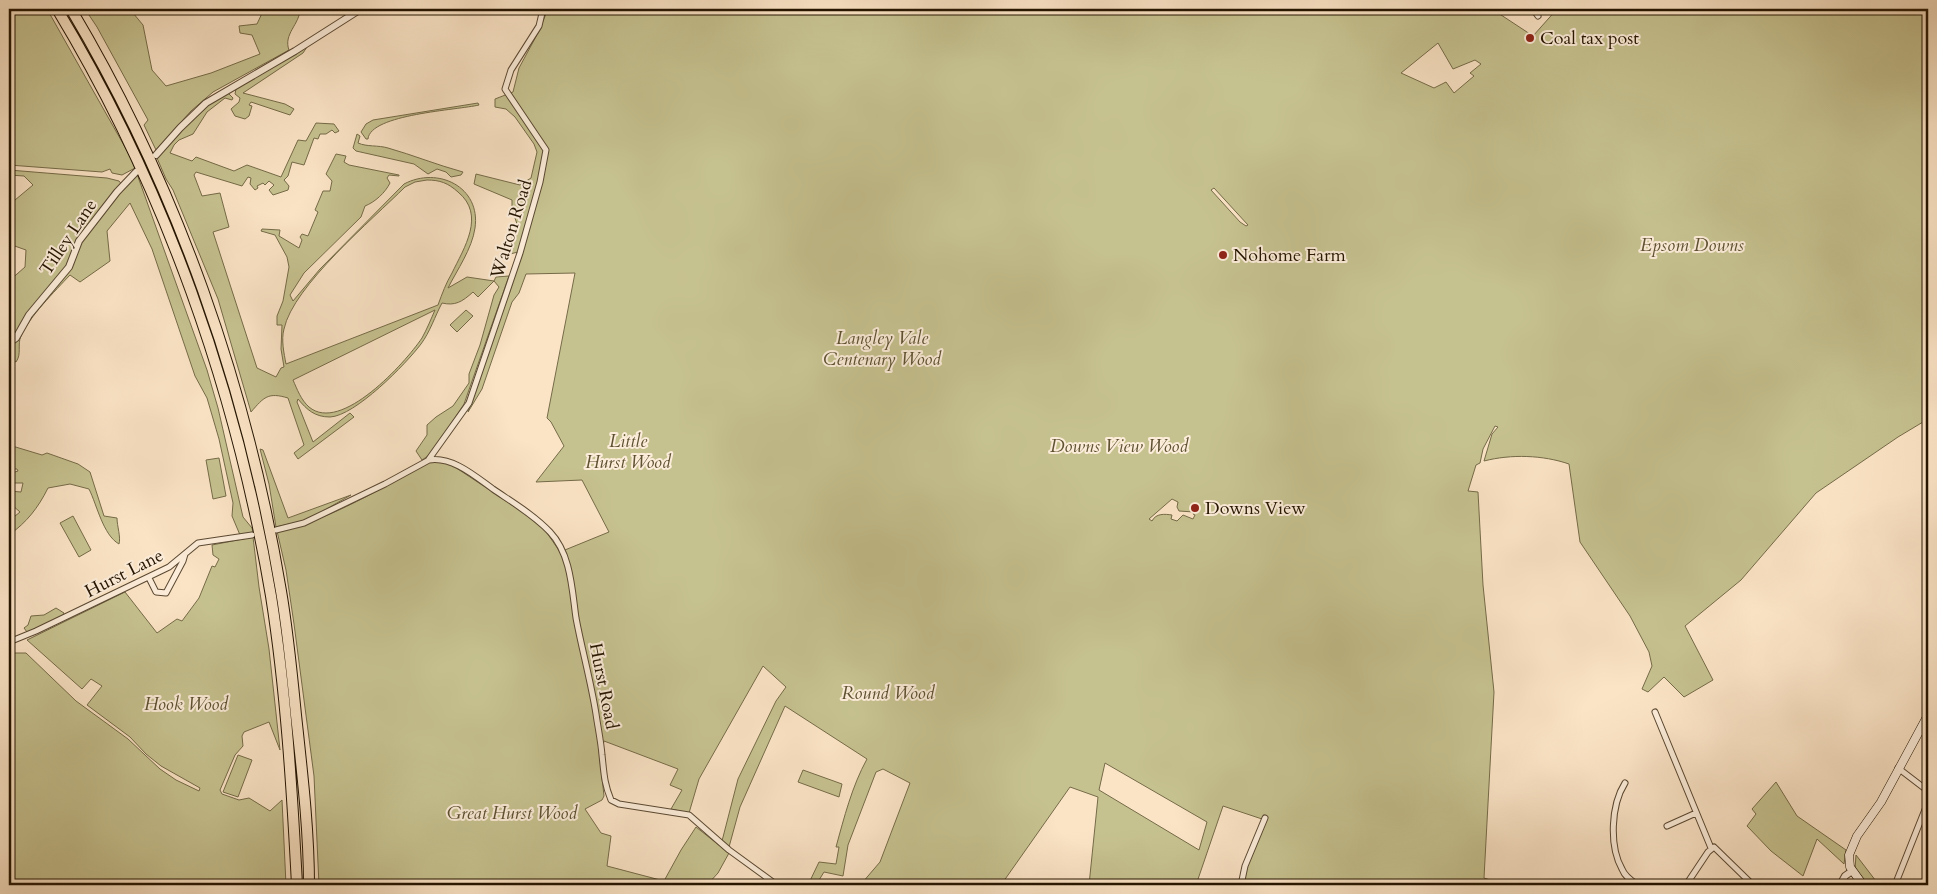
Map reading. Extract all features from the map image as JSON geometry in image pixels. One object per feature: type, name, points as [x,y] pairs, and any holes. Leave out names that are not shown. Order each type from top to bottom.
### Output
[{"type":"highway","points":[[57,9],[135,152],[162,215],[198,310],[226,398],[252,502],[271,596],[292,786],[297,885]]},
{"type":"highway","points":[[71,9],[129,115],[161,184],[209,304],[236,394],[263,499],[282,593],[304,782],[309,885]]},
{"type":"main road","points":[[1863,885],[1850,866],[1850,855],[1857,836],[1881,802],[1928,715]]},
{"type":"street","points":[[156,156],[180,128],[206,103],[295,51],[361,9]]},
{"type":"street","name":"Walton Road","points":[[429,460],[469,403],[517,265],[540,182],[546,150],[505,89],[511,70],[539,26],[543,9]]},
{"type":"street","points":[[1533,9],[1538,16]]},
{"type":"street","name":"Tilley Lane","points":[[9,344],[16,338],[29,315],[69,267],[79,241],[117,192],[136,172]]},
{"type":"street","points":[[439,448],[439,455],[444,460]]},
{"type":"street","points":[[276,530],[304,523],[385,484],[429,460]]},
{"type":"street","name":"Hurst Road","points":[[429,460],[444,460],[468,471],[521,509],[550,533],[560,548],[569,571],[591,687],[605,785],[611,800],[619,804],[689,815],[729,850],[777,885]]},
{"type":"street","name":"Hurst Lane","points":[[9,642],[36,632],[149,578],[169,567],[198,544],[252,535]]},
{"type":"street","points":[[149,578],[156,592],[166,592],[184,561],[185,554]]},
{"type":"street","points":[[1655,712],[1711,848]]},
{"type":"street","points":[[1898,768],[1928,791]]},
{"type":"street","points":[[1626,783],[1619,798],[1614,825],[1616,856],[1622,871],[1638,885]]},
{"type":"street","points":[[1895,885],[1928,802]]},
{"type":"street","points":[[1667,826],[1696,813]]},
{"type":"street","points":[[1241,885],[1245,866],[1265,818]]},
{"type":"street","points":[[1686,885],[1711,848]]},
{"type":"street","points":[[1711,848],[1717,849],[1753,885]]},
{"type":"street","points":[[1840,885],[1845,876],[1852,871]]},
{"type":"green space","points":[[9,9],[47,9],[135,168],[122,175],[112,173],[110,169],[102,172],[9,165]]},
{"type":"green space","points":[[85,9],[124,9],[133,13],[143,25],[152,70],[166,86],[211,73],[260,54],[252,35],[240,33],[239,26],[257,24],[264,9],[300,9],[288,39],[289,50],[213,92],[191,111],[156,150],[144,125],[148,120],[97,27]]},
{"type":"green space","name":"Langley Vale Centenary Wood","points":[[548,9],[1247,9],[1273,14],[1273,9],[1492,9],[1533,36],[1557,9],[1928,9],[1928,419],[1898,437],[1816,493],[1741,580],[1685,626],[1713,680],[1684,697],[1664,677],[1648,692],[1642,689],[1652,666],[1649,652],[1630,616],[1580,542],[1569,464],[1538,457],[1516,456],[1484,461],[1492,434],[1498,427],[1495,426],[1483,449],[1480,463],[1476,465],[1468,491],[1478,492],[1483,585],[1494,692],[1484,878],[1507,885],[1244,885],[1245,866],[1262,819],[1223,806],[1196,885],[1089,885],[1098,797],[1070,787],[1001,885],[870,885],[862,883],[880,862],[910,783],[883,769],[876,772],[848,845],[843,876],[824,872],[816,885],[808,885],[819,862],[836,864],[839,847],[836,847],[845,814],[867,759],[785,706],[740,807],[729,847],[722,841],[738,779],[776,701],[786,687],[763,666],[699,779],[689,813],[671,809],[682,790],[670,785],[678,769],[604,741],[600,759],[604,796],[602,800],[585,809],[601,833],[611,836],[607,866],[664,881],[696,827],[729,853],[718,873],[707,885],[319,885],[314,776],[286,570],[277,531],[297,526],[337,511],[432,461],[443,461],[524,513],[545,530],[560,552],[609,532],[582,480],[536,482],[564,446],[547,418],[575,273],[526,274],[519,293],[512,302],[482,389],[468,412],[522,254],[518,252],[510,254],[511,241],[517,224],[512,209],[512,200],[474,184],[476,174],[520,185],[531,178],[537,152],[534,144],[515,117],[506,109],[495,107],[495,99],[513,92],[519,68],[539,31]],"holes":[[[1438,43],[1453,69],[1475,60],[1481,64],[1470,73],[1474,76],[1454,93],[1446,82],[1434,88],[1401,73]],[[1214,188],[1248,225],[1246,226],[1240,222],[1211,190]],[[1172,499],[1178,502],[1177,507],[1179,511],[1194,512],[1193,514],[1195,515],[1193,519],[1183,515],[1177,521],[1171,519],[1172,515],[1166,514],[1158,515],[1152,521],[1149,519]],[[1105,763],[1207,822],[1199,850],[1099,790]]]},
{"type":"green space","points":[[307,47],[303,53],[243,93],[285,104],[294,109],[290,115],[251,102],[249,105],[252,106],[249,116],[245,119],[235,116],[231,109],[239,102],[240,98],[235,94],[236,89]]},
{"type":"green space","points":[[227,92],[233,98],[232,100],[225,98],[207,112],[193,134],[179,140],[170,153],[192,161],[196,157],[234,171],[247,165],[281,177],[298,140],[306,141],[316,123],[334,124],[339,131],[335,133],[332,130],[326,134],[320,134],[318,139],[314,138],[304,165],[292,162],[288,176],[284,180],[289,186],[288,190],[273,195],[269,190],[274,185],[269,181],[265,185],[263,183],[257,186],[258,188],[255,190],[250,184],[251,178],[248,177],[242,186],[196,172],[194,175],[202,196],[220,193],[229,227],[213,232],[257,368],[276,377],[281,368],[284,367],[281,349],[282,325],[277,325],[277,316],[283,301],[289,267],[287,257],[275,235],[261,231],[262,229],[280,230],[279,236],[299,248],[302,234],[308,236],[318,212],[315,210],[323,191],[330,191],[332,181],[326,174],[336,154],[346,156],[344,162],[349,165],[399,176],[389,175],[387,178],[390,183],[383,194],[365,206],[361,217],[304,273],[290,295],[293,301],[320,269],[404,184],[417,179],[443,179],[454,184],[464,191],[471,201],[475,214],[475,228],[471,244],[448,288],[467,277],[494,281],[478,297],[473,292],[458,302],[451,304],[442,303],[427,334],[414,353],[379,388],[353,408],[340,414],[325,417],[312,412],[298,399],[297,402],[313,442],[350,413],[354,417],[298,459],[294,453],[304,445],[288,398],[281,396],[267,397],[251,412],[218,299],[173,190],[157,158],[207,104]],"holes":[[[427,180],[444,183],[458,192],[466,201],[471,211],[472,221],[467,242],[438,305],[286,364],[283,333],[290,312],[302,293],[336,254],[405,187],[415,182]],[[435,310],[422,338],[402,363],[371,392],[354,404],[338,411],[322,413],[309,407],[304,401],[293,380]]]},
{"type":"green space","points":[[478,103],[479,105],[398,119],[383,124],[372,131],[368,139],[361,132],[366,124],[373,120]]},
{"type":"green space","points":[[357,134],[360,136],[358,143],[388,148],[463,172],[461,175],[451,177],[446,172],[437,169],[428,174],[414,164],[356,151],[353,148]]},
{"type":"green space","points":[[9,170],[107,178],[119,181],[124,187],[137,174],[207,370],[218,408],[243,517],[253,532],[240,535],[232,516],[233,503],[219,439],[207,398],[195,376],[152,249],[130,203],[107,231],[110,261],[80,282],[70,275],[43,304],[25,329],[20,339],[19,356],[16,362],[9,358],[9,281],[25,267],[26,250],[9,244],[9,205],[33,185],[24,176],[9,175]]},
{"type":"green space","points":[[509,276],[464,404],[431,454],[422,460],[416,451],[427,435],[427,425],[453,406],[469,383],[469,374],[480,345],[494,295],[499,287],[494,281],[496,277]]},
{"type":"green space","points":[[466,310],[473,316],[457,332],[450,325]]},
{"type":"green space","points":[[9,445],[42,455],[47,453],[78,464],[90,472],[104,516],[117,518],[119,544],[113,540],[105,527],[89,489],[70,484],[48,488],[32,514],[9,535],[9,521],[20,512],[12,505],[9,506],[9,491],[21,492],[23,483],[9,483],[9,474],[18,471],[17,469],[9,469]]},
{"type":"green space","points":[[260,449],[263,450],[288,518],[351,495],[307,520],[276,527],[269,484]]},
{"type":"green space","points":[[219,458],[226,496],[213,499],[206,460]]},
{"type":"green space","points":[[73,516],[91,550],[79,557],[60,523]]},
{"type":"green space","name":"Hook Wood","points":[[253,537],[269,649],[280,750],[269,722],[244,732],[242,736],[243,746],[235,755],[220,790],[222,794],[239,800],[249,798],[270,811],[282,800],[286,885],[9,885],[9,653],[26,653],[76,701],[128,739],[160,769],[176,780],[199,791],[200,788],[161,766],[130,737],[87,705],[102,686],[91,679],[82,689],[27,640],[125,592],[157,633],[177,619],[182,621],[199,598],[212,566],[215,567],[219,559],[213,555],[212,545]]},
{"type":"green space","points":[[56,608],[64,613],[62,617],[27,632],[24,628],[28,625],[31,616],[44,615]]},
{"type":"green space","points":[[238,755],[252,760],[238,797],[223,792]]},
{"type":"green space","points":[[803,770],[842,784],[839,797],[798,782]]},
{"type":"green space","points":[[1776,782],[1797,816],[1846,850],[1844,864],[1817,839],[1803,876],[1771,851],[1747,826],[1756,814],[1752,809]]},
{"type":"green space","points":[[1856,855],[1879,885],[1867,885],[1855,869]]},
{"type":"place","name":"Coal tax post","points":[[1530,38]]},
{"type":"place","name":"Nohome Farm","points":[[1223,255]]},
{"type":"place","name":"Downs View","points":[[1195,508]]},
{"type":"park label","name":"Epsom Downs","points":[[1692,245]]},
{"type":"park label","name":"Downs View Wood","points":[[1119,446]]},
{"type":"park label","name":"Little Hurst Wood","points":[[628,451]]},
{"type":"park label","name":"Round Wood","points":[[888,693]]},
{"type":"park label","name":"Great Hurst Wood","points":[[512,813]]}]
